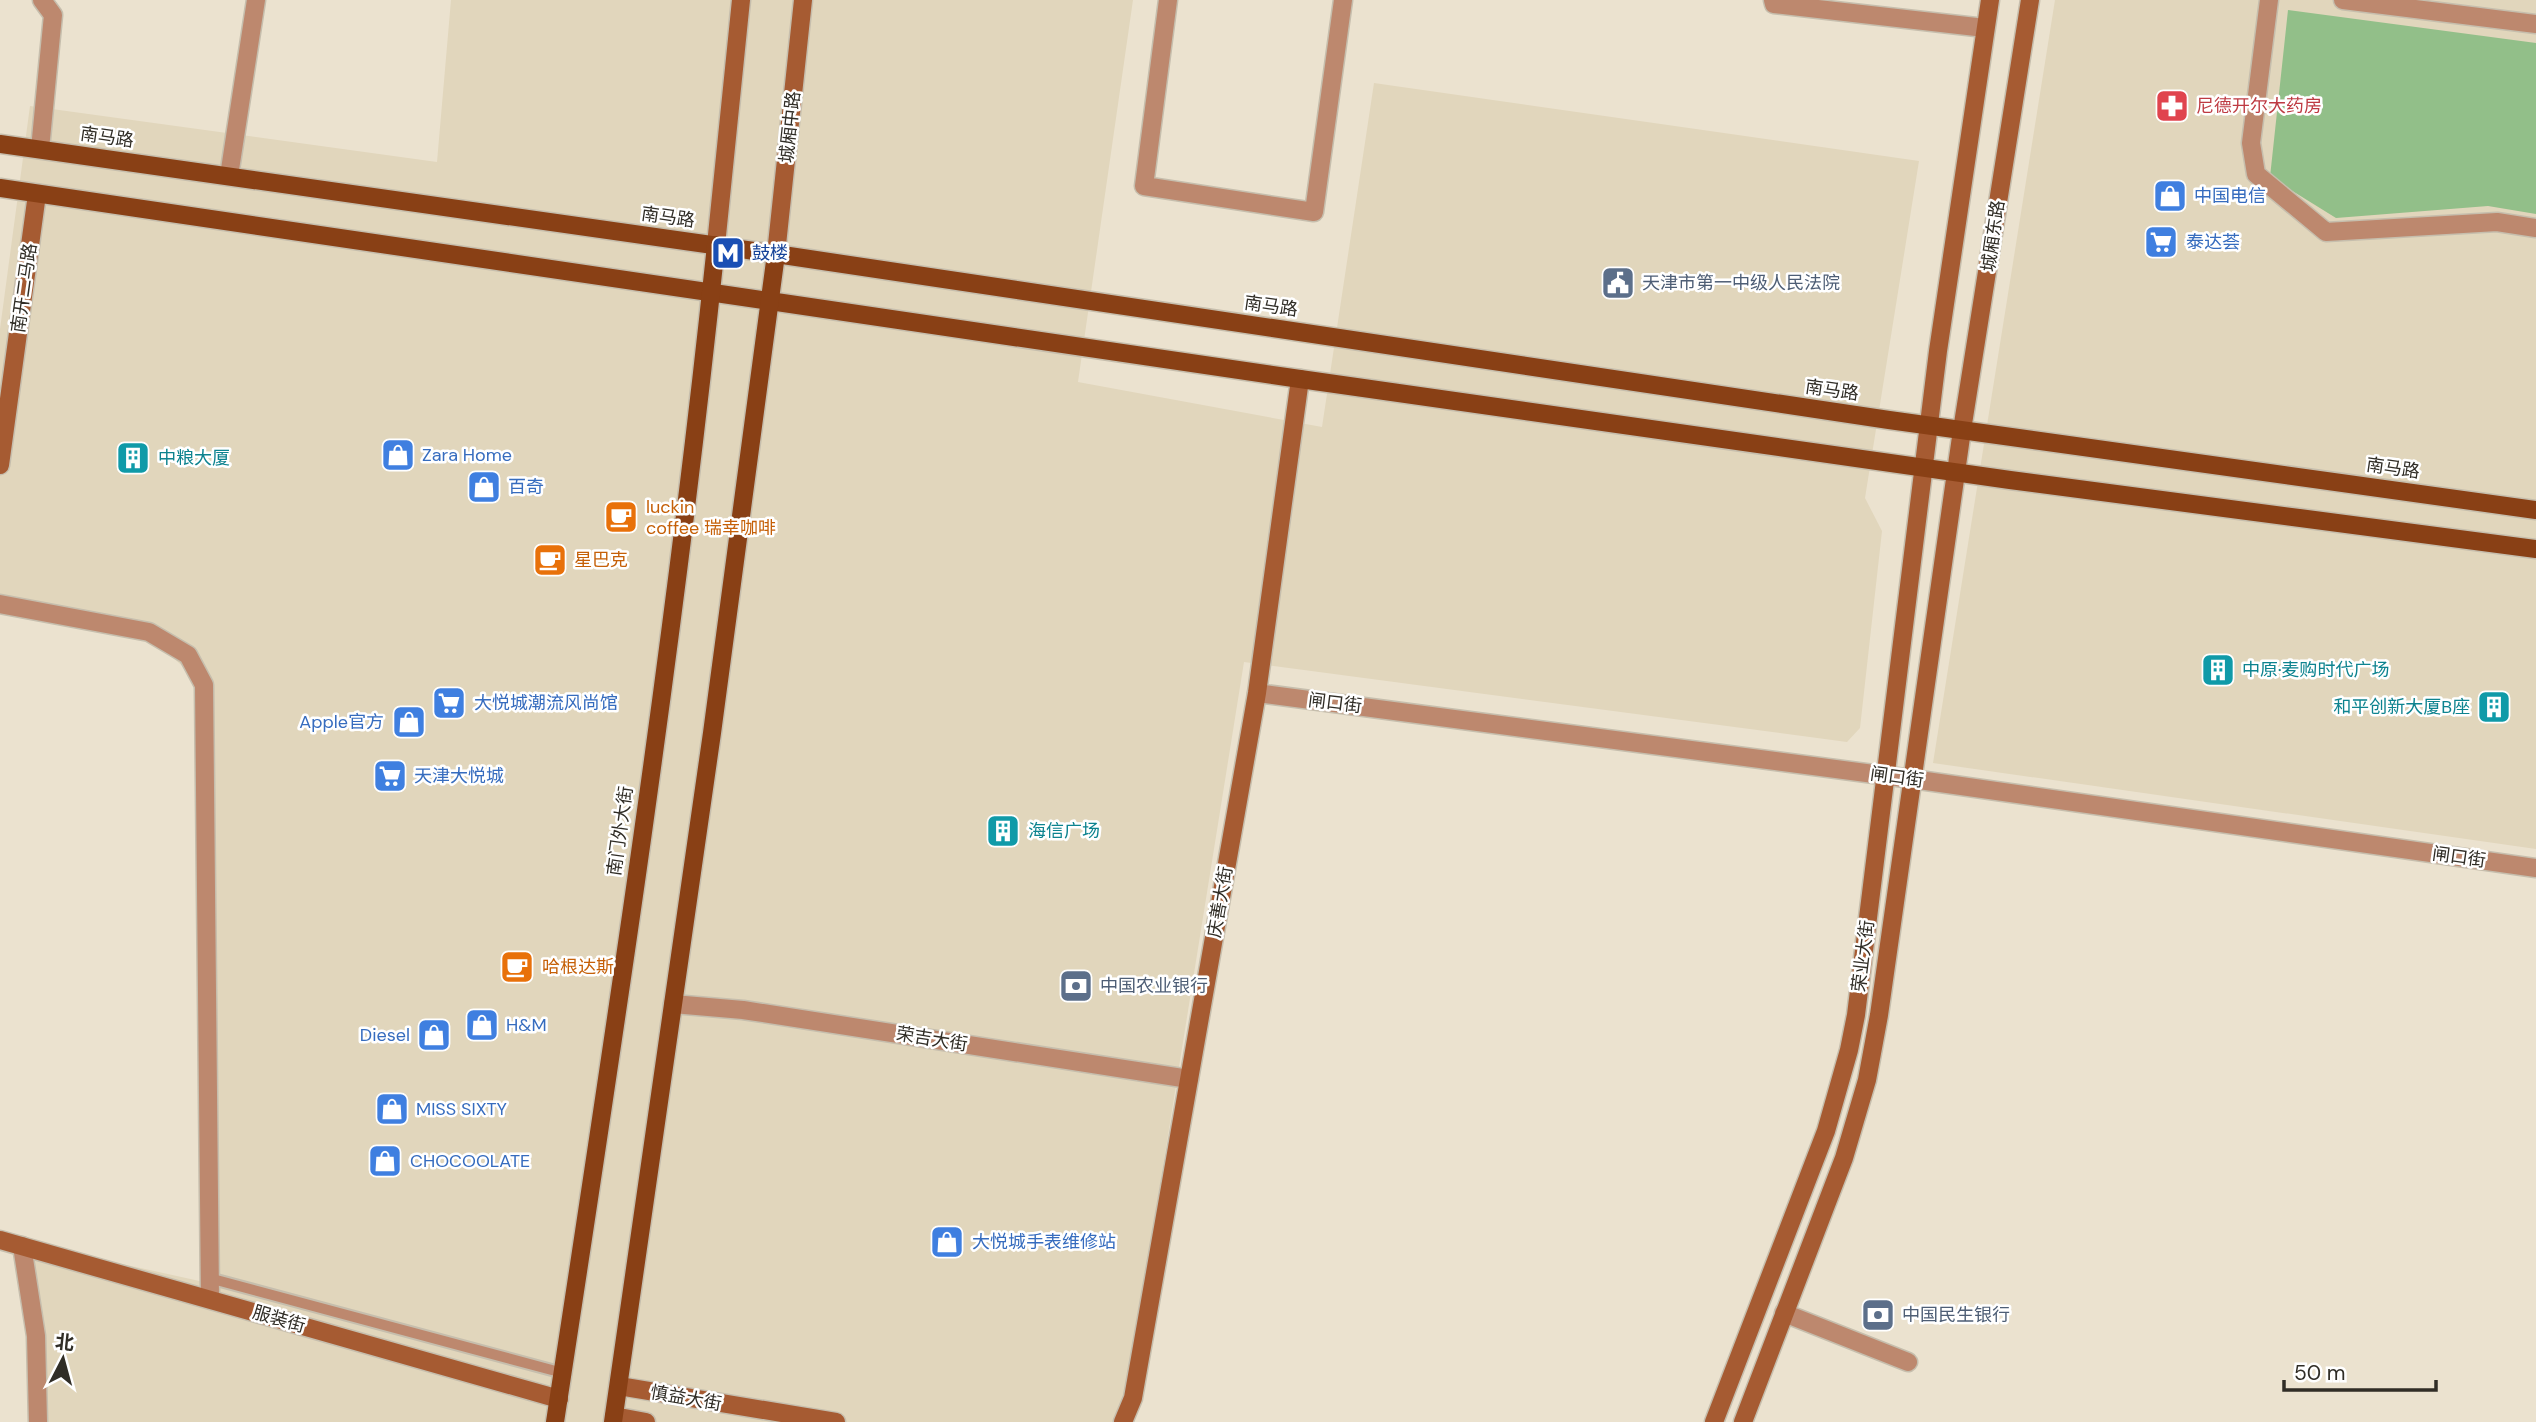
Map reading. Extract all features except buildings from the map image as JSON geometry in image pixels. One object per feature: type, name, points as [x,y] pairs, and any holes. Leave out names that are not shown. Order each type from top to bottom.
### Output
[{"type":"main road","name":"南马路","points":[[0,144],[716,245],[1929,425],[2536,510]]},
{"type":"main road","points":[[0,188],[1924,468],[2536,549]]},
{"type":"main road","name":"南门外大街","points":[[555,1422],[656,734],[699,413],[716,245]]},
{"type":"main road","points":[[614,1419],[776,254]]},
{"type":"street","points":[[40,149],[53,15],[42,0]]},
{"type":"street","points":[[229,177],[256,0]]},
{"type":"street","points":[[716,245],[741,0]]},
{"type":"street","name":"城厢中路","points":[[776,254],[803,0]]},
{"type":"street","points":[[1168,0],[1144,186],[1314,212],[1343,0]]},
{"type":"street","points":[[1773,0],[1774,5],[1985,28]]},
{"type":"street","points":[[1924,468],[1990,0]]},
{"type":"street","name":"城厢东路","points":[[1957,472],[2030,0]]},
{"type":"street","points":[[2269,0],[2250,143],[2256,174],[2326,232],[2497,222],[2536,228]]},
{"type":"street","points":[[2343,0],[2536,24]]},
{"type":"street","name":"南开二马路","points":[[0,465],[37,194]]},
{"type":"street","name":"庆善大街","points":[[1123,1422],[1133,1398],[1257,693],[1300,379]]},
{"type":"street","name":"荣业大街","points":[[1714,1422],[1826,1131],[1849,1050],[1924,468]]},
{"type":"street","name":"荣业大街","points":[[1744,1422],[1844,1158],[1867,1080],[1880,1015],[1957,472]]},
{"type":"street","points":[[0,604],[149,632],[188,655],[204,685],[209,1299]]},
{"type":"street","name":"闸口街","points":[[1257,693],[1912,779],[2536,868]]},
{"type":"street","name":"荣吉大街","points":[[673,1004],[743,1010],[1189,1079]]},
{"type":"street","name":"服装街","points":[[0,1240],[559,1399]]},
{"type":"street","points":[[22,1246],[36,1336],[38,1422]]},
{"type":"street","points":[[1784,1313],[1908,1362]]},
{"type":"street","name":"慎益大街","points":[[619,1386],[836,1422]]},
{"type":"street","name":"慎益大街","points":[[614,1419],[646,1422]]},
{"type":"lane","points":[[209,1278],[563,1373]]},
{"type":"shaded area","points":[[451,0],[1133,0],[1078,382],[1322,427],[1374,83],[1919,161],[1865,498],[1882,531],[1860,728],[1847,742],[1244,662],[1122,1422],[44,1422],[18,1241],[204,1282],[201,682],[150,638],[0,607],[0,329],[30,106],[437,162]]},
{"type":"shaded area","points":[[2055,0],[2536,0],[2536,849],[1933,763]]},
{"type":"green space","points":[[2288,10],[2536,43],[2536,214],[2488,206],[2336,218],[2270,177]]},
{"type":"place","name":"尼德开尔大药房","points":[[2172,106]]},
{"type":"place","name":"中国电信","points":[[2170,196]]},
{"type":"place","name":"泰达荟","points":[[2161,242]]},
{"type":"place","name":"鼓楼","points":[[728,253]]},
{"type":"place","name":"天津市第一中级人民法院","points":[[1618,283]]},
{"type":"place","name":"Zara Home","points":[[398,455]]},
{"type":"place","name":"中粮大厦","points":[[133,458]]},
{"type":"place","name":"百奇","points":[[484,487]]},
{"type":"place","name":"luckin coffee 瑞幸咖啡","points":[[621,517]]},
{"type":"place","name":"星巴克","points":[[550,560]]},
{"type":"place","name":"中原·麦购时代广场","points":[[2218,670]]},
{"type":"place","name":"大悦城潮流风尚馆","points":[[449,703]]},
{"type":"place","name":"和平创新大厦B座","points":[[2494,707]]},
{"type":"place","name":"Apple官方","points":[[409,722]]},
{"type":"place","name":"天津大悦城","points":[[390,776]]},
{"type":"place","name":"海信广场","points":[[1003,831]]},
{"type":"place","name":"哈根达斯","points":[[517,967]]},
{"type":"place","name":"中国农业银行","points":[[1076,986]]},
{"type":"place","name":"H&M","points":[[482,1025]]},
{"type":"place","name":"Diesel","points":[[434,1035]]},
{"type":"place","name":"MISS SIXTY","points":[[392,1109]]},
{"type":"place","name":"CHOCOOLATE","points":[[385,1161]]},
{"type":"place","name":"大悦城手表维修站","points":[[947,1242]]},
{"type":"place","name":"中国民生银行","points":[[1878,1315]]}]
